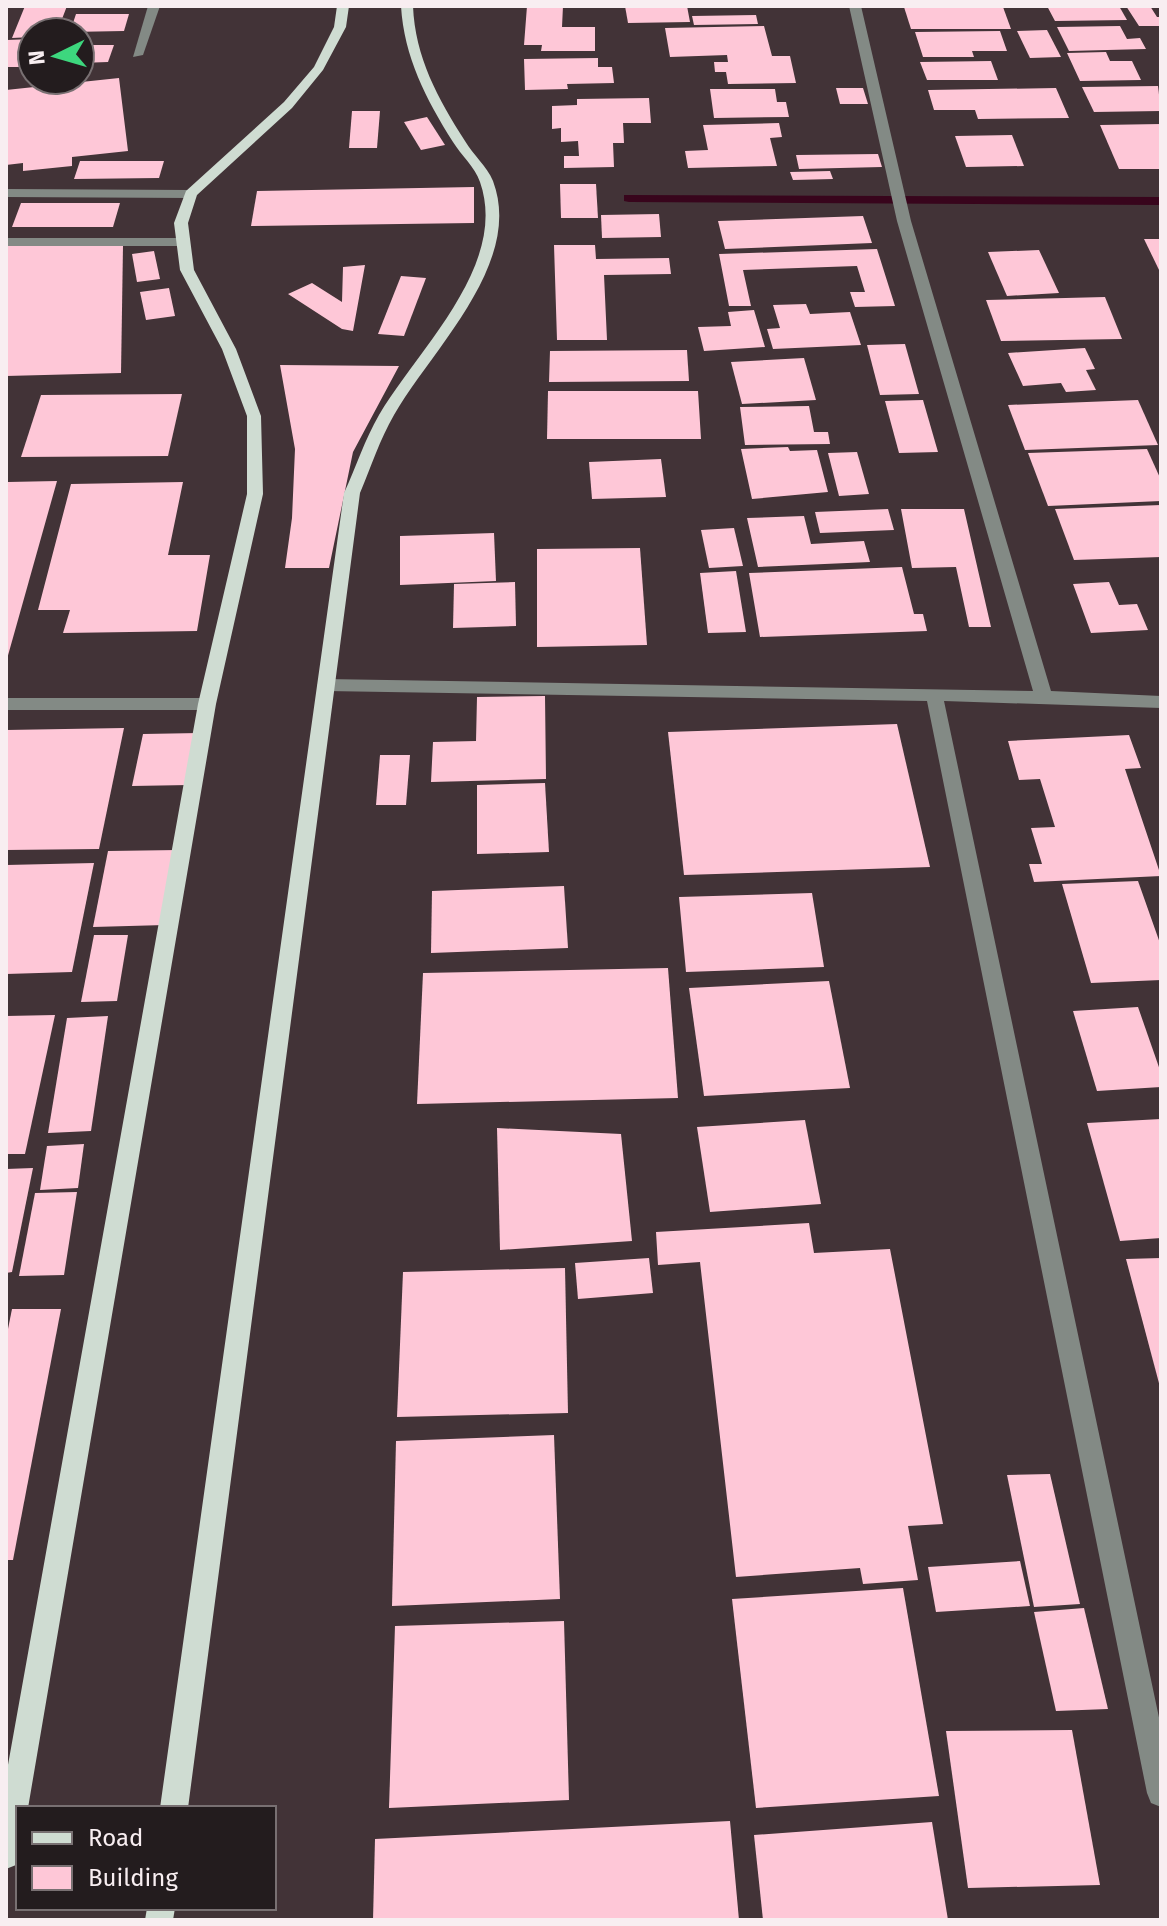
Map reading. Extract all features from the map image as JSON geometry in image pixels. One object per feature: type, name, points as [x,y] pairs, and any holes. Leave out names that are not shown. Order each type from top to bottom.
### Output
[{"type":"main road","points":[[6,1855],[207,704],[255,494],[254,416],[229,349],[187,270],[181,223],[191,194],[288,105],[319,68],[340,27],[343,6]]},
{"type":"main road","points":[[174,1806],[352,493],[386,415],[463,299],[486,257],[496,218],[486,181],[458,141],[418,66],[407,25],[407,6]]},
{"type":"street","points":[[137,55],[154,6]]},
{"type":"street","points":[[855,6],[904,221],[1044,697]]},
{"type":"street","points":[[6,193],[191,194]]},
{"type":"street","points":[[6,242],[183,242]]},
{"type":"street","points":[[326,685],[935,698],[1044,697],[1161,702]]},
{"type":"street","points":[[935,698],[1161,1793]]},
{"type":"street","points":[[6,704],[207,704]]},
{"type":"building","points":[[25,6],[67,6],[63,16],[21,16]]},
{"type":"building","points":[[527,6],[563,6],[562,27],[595,27],[595,51],[541,51],[542,45],[524,45]]},
{"type":"building","points":[[625,6],[687,6],[690,22],[628,23]]},
{"type":"building","points":[[1047,6],[1119,6],[1127,20],[1055,21]]},
{"type":"building","points":[[1126,6],[1150,6],[1157,17],[1161,17],[1161,26],[1139,26]]},
{"type":"building","points":[[904,7],[1003,7],[1011,29],[911,29]]},
{"type":"building","points":[[129,14],[124,31],[96,32],[96,16],[75,16]]},
{"type":"building","points":[[756,15],[758,24],[694,25],[692,16]]},
{"type":"building","points":[[764,26],[772,56],[790,56],[796,83],[728,84],[726,72],[715,72],[714,62],[728,62],[727,55],[670,57],[665,28]]},
{"type":"building","points":[[1120,26],[1127,39],[1140,38],[1146,49],[1069,51],[1057,27]]},
{"type":"building","points":[[1047,30],[1061,57],[1030,58],[1017,31]]},
{"type":"building","points":[[1000,31],[1007,51],[972,51],[974,57],[923,57],[915,32]]},
{"type":"building","points":[[7,40],[16,40],[16,67],[6,67]]},
{"type":"building","points":[[96,45],[114,45],[108,62],[96,62]]},
{"type":"building","points":[[1106,52],[1110,61],[1132,61],[1141,80],[1080,81],[1067,53]]},
{"type":"building","points":[[598,58],[598,67],[612,67],[614,83],[567,84],[568,89],[525,90],[524,59]]},
{"type":"building","points":[[991,61],[998,80],[927,80],[920,62]]},
{"type":"building","points":[[119,78],[128,151],[72,157],[72,166],[23,171],[23,163],[6,165],[6,90],[16,89],[16,96],[96,96],[96,80]]},
{"type":"building","points":[[1158,86],[1161,111],[1094,112],[1082,87]]},
{"type":"building","points":[[836,88],[863,88],[868,104],[840,104]]},
{"type":"building","points":[[1056,88],[1069,118],[978,119],[975,110],[934,110],[928,90]]},
{"type":"building","points":[[710,89],[775,89],[777,102],[786,102],[789,117],[714,118]]},
{"type":"building","points":[[649,98],[651,123],[623,123],[624,143],[613,143],[614,167],[564,168],[564,156],[579,156],[578,141],[561,142],[561,128],[552,129],[552,106],[577,105],[577,99]]},
{"type":"building","points":[[352,111],[380,111],[377,148],[349,148]]},
{"type":"building","points":[[427,117],[445,145],[421,150],[404,122]]},
{"type":"building","points":[[779,123],[782,137],[770,138],[777,166],[688,168],[685,151],[708,150],[703,125]]},
{"type":"building","points":[[1161,124],[1161,169],[1119,169],[1100,125]]},
{"type":"building","points":[[1012,135],[1024,166],[966,167],[955,136]]},
{"type":"building","points":[[878,154],[882,167],[799,169],[796,155]]},
{"type":"building","points":[[80,161],[164,161],[159,178],[74,179]]},
{"type":"building","points":[[830,171],[833,179],[793,180],[790,172]]},
{"type":"building","points":[[560,184],[596,184],[598,218],[561,218]]},
{"type":"building","points":[[474,187],[474,223],[251,226],[257,191]]},
{"type":"building","points":[[21,203],[120,203],[113,227],[12,227]]},
{"type":"building","points":[[659,214],[661,237],[602,238],[601,215]]},
{"type":"building","points":[[863,216],[872,243],[725,249],[718,221]]},
{"type":"building","points":[[1144,239],[1161,239],[1161,274]]},
{"type":"building","points":[[6,245],[123,245],[121,373],[6,376]]},
{"type":"building","points":[[554,245],[595,245],[596,259],[669,258],[671,274],[604,275],[607,340],[557,340]]},
{"type":"building","points":[[877,249],[895,306],[855,307],[850,292],[865,292],[857,266],[743,270],[751,306],[729,306],[719,254]]},
{"type":"building","points":[[1039,250],[1059,293],[1007,296],[988,252]]},
{"type":"building","points":[[154,251],[160,279],[137,282],[132,254]]},
{"type":"building","points":[[365,265],[353,331],[342,329],[288,294],[312,283],[342,302],[343,267]]},
{"type":"building","points":[[401,276],[426,278],[404,336],[378,334]]},
{"type":"building","points":[[169,288],[175,316],[146,320],[140,292]]},
{"type":"building","points":[[1105,297],[1122,339],[1001,341],[986,300]]},
{"type":"building","points":[[806,304],[810,314],[850,312],[861,345],[773,349],[767,329],[780,328],[773,305]]},
{"type":"building","points":[[754,310],[765,347],[704,351],[698,327],[731,326],[728,312]]},
{"type":"building","points":[[905,344],[919,394],[880,395],[867,345]]},
{"type":"building","points":[[1085,348],[1095,369],[1086,370],[1096,390],[1066,392],[1061,383],[1023,386],[1008,353]]},
{"type":"building","points":[[687,350],[689,381],[549,382],[550,351]]},
{"type":"building","points":[[804,358],[816,400],[742,404],[731,362]]},
{"type":"building","points":[[280,365],[399,366],[353,452],[329,568],[285,568],[292,518],[295,449]]},
{"type":"building","points":[[548,391],[698,391],[701,439],[547,439]]},
{"type":"building","points":[[182,394],[168,456],[21,457],[41,395]]},
{"type":"building","points":[[923,400],[938,452],[899,453],[885,401]]},
{"type":"building","points":[[1138,400],[1158,445],[1025,450],[1008,405]]},
{"type":"building","points":[[809,406],[814,432],[828,432],[830,444],[745,445],[740,407]]},
{"type":"building","points":[[788,447],[790,451],[817,450],[828,492],[752,499],[741,449]]},
{"type":"building","points":[[1147,449],[1161,480],[1161,501],[1048,506],[1028,453]]},
{"type":"building","points":[[857,452],[869,494],[839,496],[828,453]]},
{"type":"building","points":[[661,459],[666,497],[592,499],[589,462]]},
{"type":"building","points":[[57,481],[6,659],[6,488],[8,482]]},
{"type":"building","points":[[183,482],[168,555],[210,555],[197,631],[63,633],[70,610],[38,610],[71,484]]},
{"type":"building","points":[[1161,505],[1161,557],[1074,560],[1055,509]]},
{"type":"building","points":[[888,509],[894,530],[820,533],[815,512]]},
{"type":"building","points":[[901,509],[964,509],[991,627],[969,627],[956,567],[912,568]]},
{"type":"building","points":[[804,516],[811,544],[864,541],[870,562],[758,567],[747,518]]},
{"type":"building","points":[[734,528],[743,566],[709,568],[701,530]]},
{"type":"building","points":[[494,533],[496,581],[400,585],[400,536]]},
{"type":"building","points":[[640,548],[647,645],[537,647],[537,549]]},
{"type":"building","points":[[902,567],[914,614],[923,614],[927,631],[760,637],[749,573]]},
{"type":"building","points":[[736,571],[746,632],[708,633],[700,573]]},
{"type":"building","points":[[515,582],[516,626],[453,628],[454,584]]},
{"type":"building","points":[[1109,582],[1119,605],[1137,604],[1148,630],[1091,633],[1073,584]]},
{"type":"building","points":[[545,696],[546,779],[431,782],[433,742],[476,741],[477,697]]},
{"type":"building","points":[[897,724],[930,867],[684,875],[668,732]]},
{"type":"building","points":[[124,728],[99,849],[6,850],[6,730]]},
{"type":"building","points":[[199,733],[189,785],[132,786],[143,734]]},
{"type":"building","points":[[1129,735],[1141,768],[1125,769],[1161,876],[1034,882],[1029,864],[1042,864],[1031,828],[1055,827],[1040,779],[1019,780],[1008,741]]},
{"type":"building","points":[[380,755],[410,755],[406,805],[376,805]]},
{"type":"building","points":[[545,783],[549,852],[477,854],[477,785]]},
{"type":"building","points":[[178,850],[165,925],[93,927],[108,851]]},
{"type":"building","points":[[94,863],[72,972],[6,974],[6,865]]},
{"type":"building","points":[[1138,881],[1161,946],[1161,980],[1091,983],[1062,884]]},
{"type":"building","points":[[564,886],[568,948],[431,953],[432,891]]},
{"type":"building","points":[[812,893],[824,967],[686,972],[679,897]]},
{"type":"building","points":[[94,935],[128,935],[117,1001],[81,1002]]},
{"type":"building","points":[[668,968],[678,1098],[417,1104],[423,973]]},
{"type":"building","points":[[829,981],[850,1088],[704,1096],[689,988]]},
{"type":"building","points":[[1138,1007],[1161,1073],[1161,1087],[1097,1091],[1073,1011]]},
{"type":"building","points":[[55,1015],[25,1154],[6,1154],[6,1016]]},
{"type":"building","points":[[108,1016],[91,1131],[48,1133],[67,1018]]},
{"type":"building","points":[[1161,1119],[1161,1238],[1120,1241],[1087,1123]]},
{"type":"building","points":[[805,1120],[821,1204],[710,1212],[697,1127]]},
{"type":"building","points":[[497,1128],[621,1134],[632,1241],[500,1250]]},
{"type":"building","points":[[84,1144],[78,1188],[40,1190],[47,1146]]},
{"type":"building","points":[[33,1168],[12,1272],[6,1273],[6,1169]]},
{"type":"building","points":[[77,1192],[64,1275],[19,1276],[35,1193]]},
{"type":"building","points":[[809,1223],[814,1253],[890,1249],[943,1524],[908,1526],[918,1580],[863,1584],[860,1568],[736,1577],[700,1262],[658,1265],[656,1232]]},
{"type":"building","points":[[649,1258],[653,1293],[578,1299],[575,1263]]},
{"type":"building","points":[[1161,1258],[1161,1387],[1160,1387],[1126,1259]]},
{"type":"building","points":[[565,1268],[568,1413],[397,1417],[403,1272]]},
{"type":"building","points":[[12,1309],[61,1309],[13,1560],[6,1560],[6,1339]]},
{"type":"building","points":[[554,1435],[560,1599],[392,1606],[396,1441]]},
{"type":"building","points":[[1050,1474],[1080,1604],[1034,1607],[1007,1475]]},
{"type":"building","points":[[1020,1561],[1030,1606],[936,1612],[928,1567]]},
{"type":"building","points":[[903,1588],[939,1796],[756,1808],[732,1599]]},
{"type":"building","points":[[1084,1608],[1108,1709],[1056,1711],[1034,1612]]},
{"type":"building","points":[[564,1621],[569,1800],[389,1808],[395,1626]]},
{"type":"building","points":[[1072,1730],[1100,1885],[968,1888],[946,1731]]},
{"type":"building","points":[[730,1821],[739,1920],[373,1920],[375,1839]]},
{"type":"building","points":[[932,1822],[948,1920],[763,1920],[754,1835]]},
{"type":"waterway","points":[[629,198],[1161,201]]}]
